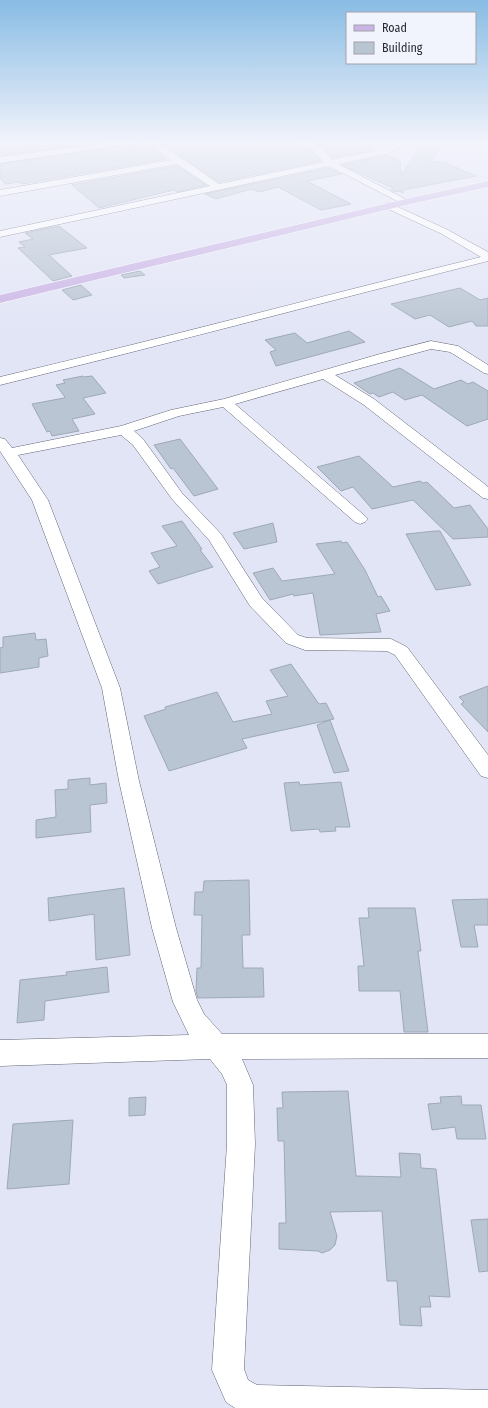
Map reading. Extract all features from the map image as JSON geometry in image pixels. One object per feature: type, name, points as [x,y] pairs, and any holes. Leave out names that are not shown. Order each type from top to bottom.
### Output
[{"type":"main road","points":[[0,299],[386,207]]},
{"type":"street","points":[[0,234],[129,207]]},
{"type":"street","points":[[391,207],[443,231],[488,257]]},
{"type":"street","points":[[0,381],[162,342],[488,257]]},
{"type":"street","points":[[488,370],[454,349],[431,345],[384,357],[226,403],[176,413],[124,430],[5,448],[40,500],[111,688],[129,781],[164,928],[185,1002],[195,1023],[232,1065],[240,1085],[240,1152],[235,1268],[228,1370],[237,1391],[254,1401],[488,1406]]},
{"type":"street","points":[[325,375],[346,385],[359,394],[445,459],[488,495]]},
{"type":"street","points":[[226,403],[360,519]]},
{"type":"street","points":[[124,430],[138,442],[178,496],[215,537],[256,602],[278,626],[292,639],[305,644],[390,645],[401,651],[488,770]]},
{"type":"street","points":[[0,1053],[71,1049],[214,1046],[488,1046]]},
{"type":"building","points":[[315,207],[337,207],[321,210]]},
{"type":"building","points":[[59,226],[87,248],[49,255],[72,276],[53,281],[18,248],[25,247],[19,242],[33,239],[25,233]]},
{"type":"building","points":[[140,271],[145,275],[124,278],[121,275]]},
{"type":"building","points":[[81,285],[92,295],[73,300],[62,290]]},
{"type":"building","points":[[460,288],[480,300],[488,298],[488,326],[476,326],[472,321],[449,327],[430,315],[415,319],[391,304]]},
{"type":"building","points":[[349,331],[365,342],[276,366],[270,352],[276,350],[265,340],[295,333],[307,343]]},
{"type":"building","points":[[400,368],[434,389],[461,380],[468,384],[473,382],[488,391],[488,419],[467,426],[422,395],[405,400],[393,392],[379,397],[373,393],[370,394],[354,383]]},
{"type":"building","points":[[83,376],[92,376],[106,393],[83,398],[95,414],[72,419],[79,431],[52,436],[50,431],[47,432],[32,404],[64,398],[65,397],[56,385],[65,383],[63,380]]},
{"type":"building","points":[[180,439],[218,489],[194,496],[173,468],[171,469],[154,445]]},
{"type":"building","points":[[359,456],[393,487],[420,481],[423,483],[427,482],[454,508],[470,505],[488,529],[488,537],[453,539],[413,500],[372,509],[353,487],[341,491],[317,467]]},
{"type":"building","points":[[182,521],[202,549],[200,550],[213,567],[158,584],[149,571],[160,567],[151,553],[177,546],[162,526]]},
{"type":"building","points":[[273,523],[277,542],[244,549],[233,533]]},
{"type":"building","points":[[440,531],[471,585],[436,590],[406,534]]},
{"type":"building","points":[[341,541],[342,543],[347,542],[365,570],[378,597],[381,596],[390,611],[376,614],[381,632],[320,635],[313,593],[294,596],[293,594],[270,600],[253,573],[273,568],[282,581],[335,574],[316,544]]},
{"type":"building","points":[[35,633],[36,640],[46,639],[48,656],[39,658],[39,667],[0,673],[0,648],[3,647],[3,637]]},
{"type":"building","points":[[291,664],[319,704],[326,703],[334,719],[242,739],[247,748],[169,771],[144,716],[166,709],[165,707],[217,692],[233,722],[272,714],[266,701],[288,696],[270,670]]},
{"type":"building","points":[[488,686],[488,732],[461,704],[464,702],[459,697]]},
{"type":"building","points":[[330,720],[349,771],[334,773],[317,725]]},
{"type":"building","points":[[90,778],[90,785],[106,783],[107,803],[90,805],[91,832],[36,838],[36,820],[56,817],[55,790],[68,789],[68,780]]},
{"type":"building","points":[[299,782],[300,785],[341,782],[350,827],[335,827],[336,831],[320,832],[319,829],[291,831],[284,783]]},
{"type":"building","points":[[249,880],[250,935],[242,935],[243,968],[263,968],[264,997],[198,998],[196,991],[197,968],[201,968],[202,915],[194,915],[195,892],[203,892],[204,881]]},
{"type":"building","points":[[124,888],[130,955],[96,960],[94,914],[49,921],[48,898]]},
{"type":"building","points":[[488,899],[488,925],[474,925],[478,947],[461,947],[452,900]]},
{"type":"building","points":[[368,908],[415,908],[421,951],[418,951],[428,1032],[404,1032],[400,991],[359,991],[358,966],[364,966],[359,918],[369,918]]},
{"type":"building","points":[[107,967],[109,992],[45,1001],[44,1020],[17,1023],[20,980],[67,975],[66,972]]},
{"type":"building","points":[[348,1091],[356,1176],[401,1177],[399,1153],[420,1154],[421,1168],[436,1169],[450,1297],[429,1296],[431,1307],[420,1307],[422,1326],[400,1325],[397,1281],[387,1281],[382,1211],[330,1212],[337,1236],[335,1245],[330,1250],[322,1253],[318,1251],[279,1249],[279,1223],[286,1223],[284,1141],[278,1141],[277,1108],[283,1108],[282,1092]]},
{"type":"building","points":[[461,1096],[462,1105],[481,1105],[486,1139],[457,1139],[455,1127],[432,1130],[428,1104],[441,1103],[440,1097]]},
{"type":"building","points":[[146,1097],[145,1115],[129,1116],[129,1098]]},
{"type":"building","points":[[73,1120],[69,1184],[7,1189],[13,1124]]},
{"type":"building","points":[[488,1219],[488,1271],[479,1272],[471,1220]]}]
